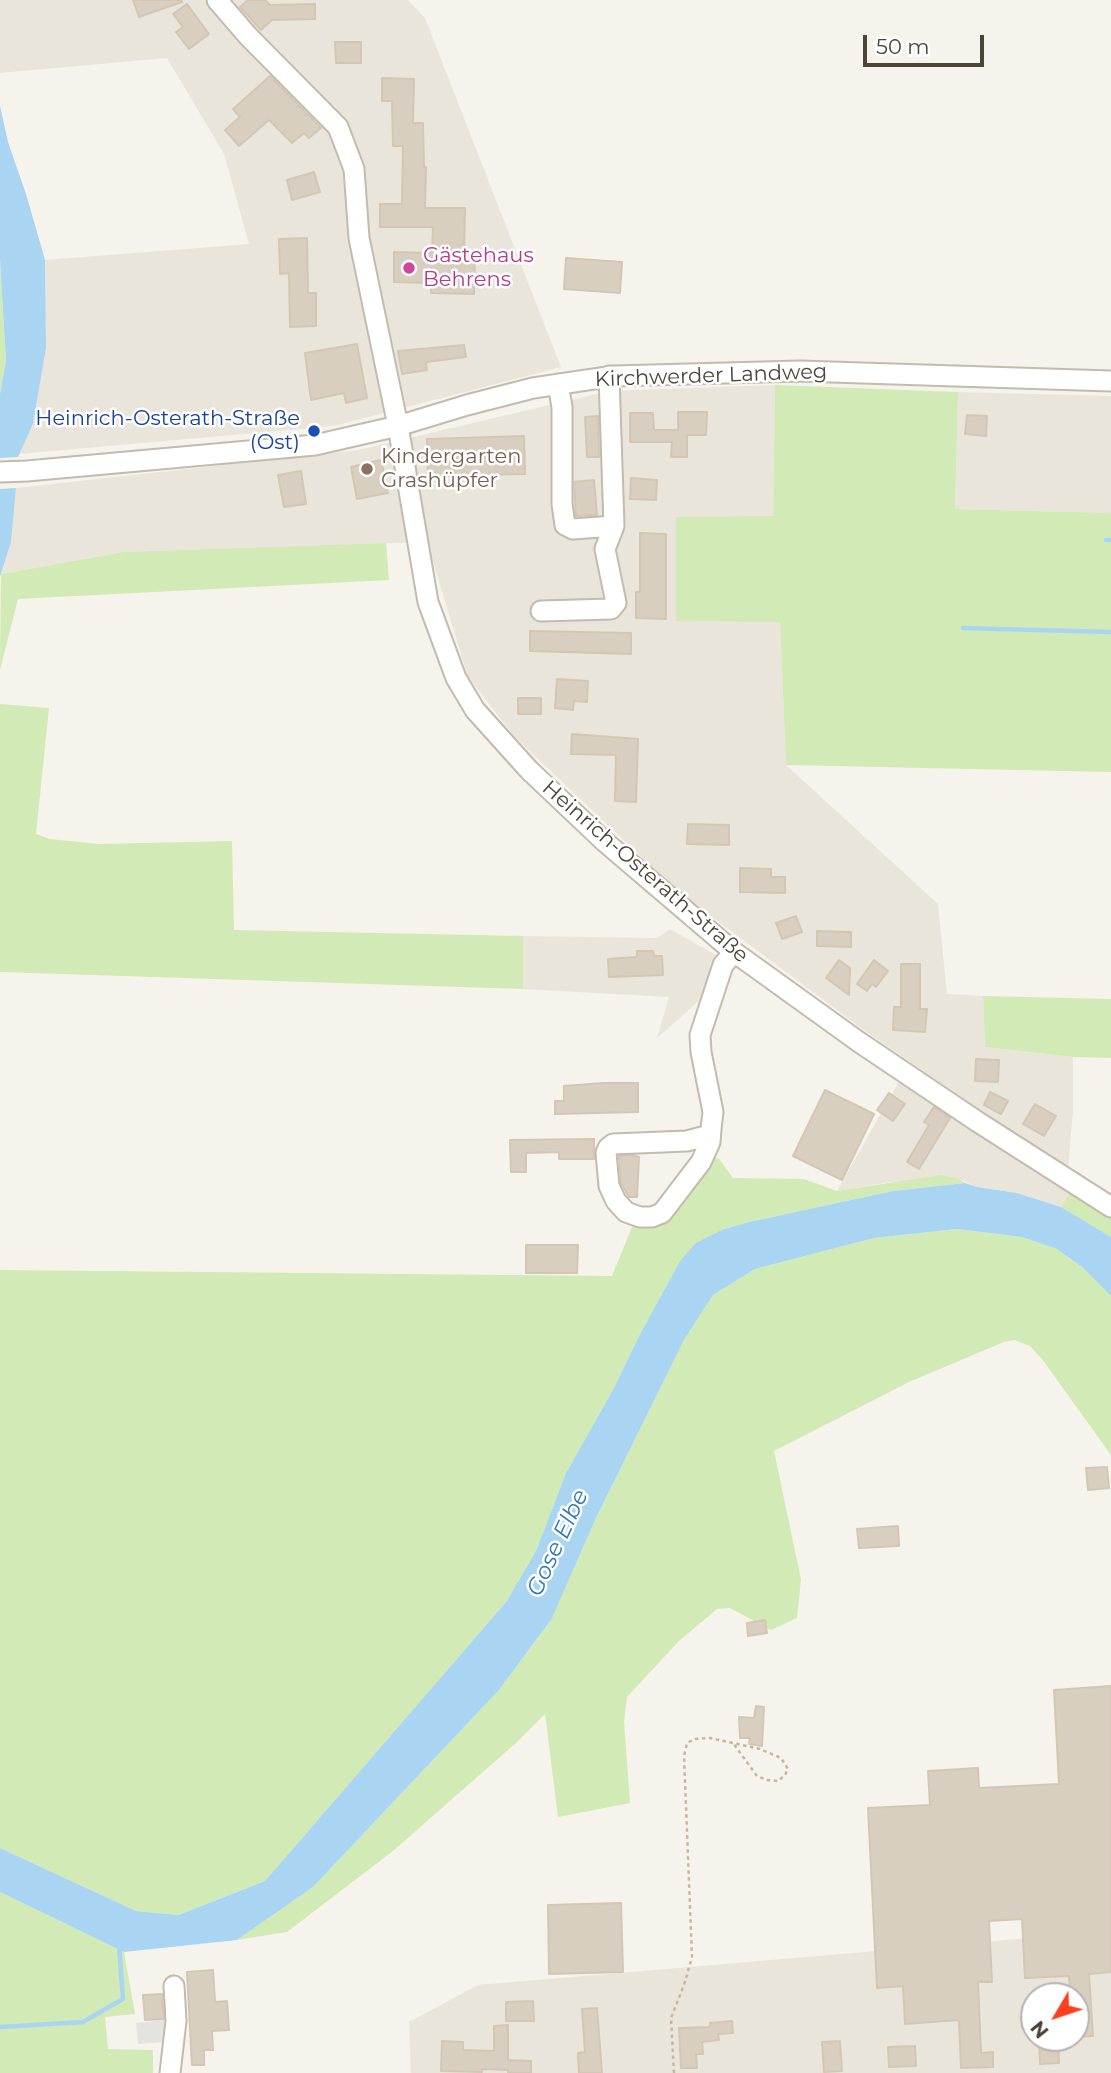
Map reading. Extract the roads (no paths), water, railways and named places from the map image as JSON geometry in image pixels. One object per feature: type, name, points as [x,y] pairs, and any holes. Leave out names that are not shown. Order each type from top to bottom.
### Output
[{"type":"street","name":"Heinrich-Osterath-Straße","points":[[217,0],[248,36],[338,127],[354,169],[359,238],[398,426],[428,602],[456,678],[475,710],[529,771],[605,842],[734,952],[956,1107],[1111,1207]]},
{"type":"street","name":"Kirchwerder Landweg","points":[[0,472],[315,445],[398,426],[533,388],[609,376],[800,371],[1111,381]]},
{"type":"street","points":[[541,611],[611,609],[615,603],[615,590],[605,549],[614,526],[609,376]]},
{"type":"street","points":[[558,384],[562,407],[562,505],[565,525],[573,528],[614,526]]},
{"type":"street","points":[[710,1135],[687,1141],[613,1144],[606,1153],[608,1186],[616,1201],[626,1212],[640,1217],[652,1217],[662,1213],[701,1162],[710,1135],[711,1097],[700,1035],[723,965],[734,952]]},
{"type":"street","points":[[170,2073],[176,2021],[174,1986]]},
{"type":"water","points":[[0,106],[8,142],[45,260],[46,348],[33,424],[18,457],[0,458],[0,394],[6,361],[0,259]]},
{"type":"water","points":[[16,488],[11,542],[0,577],[0,489]]},
{"type":"water","name":"Gose Elbe","points":[[965,1183],[1017,1193],[1061,1207],[1111,1237],[1111,1296],[1082,1267],[1057,1249],[1022,1237],[957,1229],[874,1238],[755,1269],[713,1295],[684,1340],[596,1518],[551,1620],[499,1690],[313,1887],[237,1940],[124,1952],[0,1892],[0,1848],[136,1911],[178,1915],[265,1881],[506,1602],[536,1551],[566,1473],[680,1261],[696,1243],[724,1229],[749,1222],[893,1191]]},
{"type":"waterway","points":[[1106,540],[1111,540]]},
{"type":"waterway","points":[[963,628],[1111,632]]},
{"type":"waterway","points":[[0,2027],[83,2022],[123,1999],[119,1945]]},
{"type":"place","name":"Gästehaus Behrens","points":[[409,268]]},
{"type":"place","name":"Heinrich-Osterath-Straße (Ost)","points":[[314,431]]},
{"type":"place","name":"Kindergarten Grashüpfer","points":[[367,469]]}]
